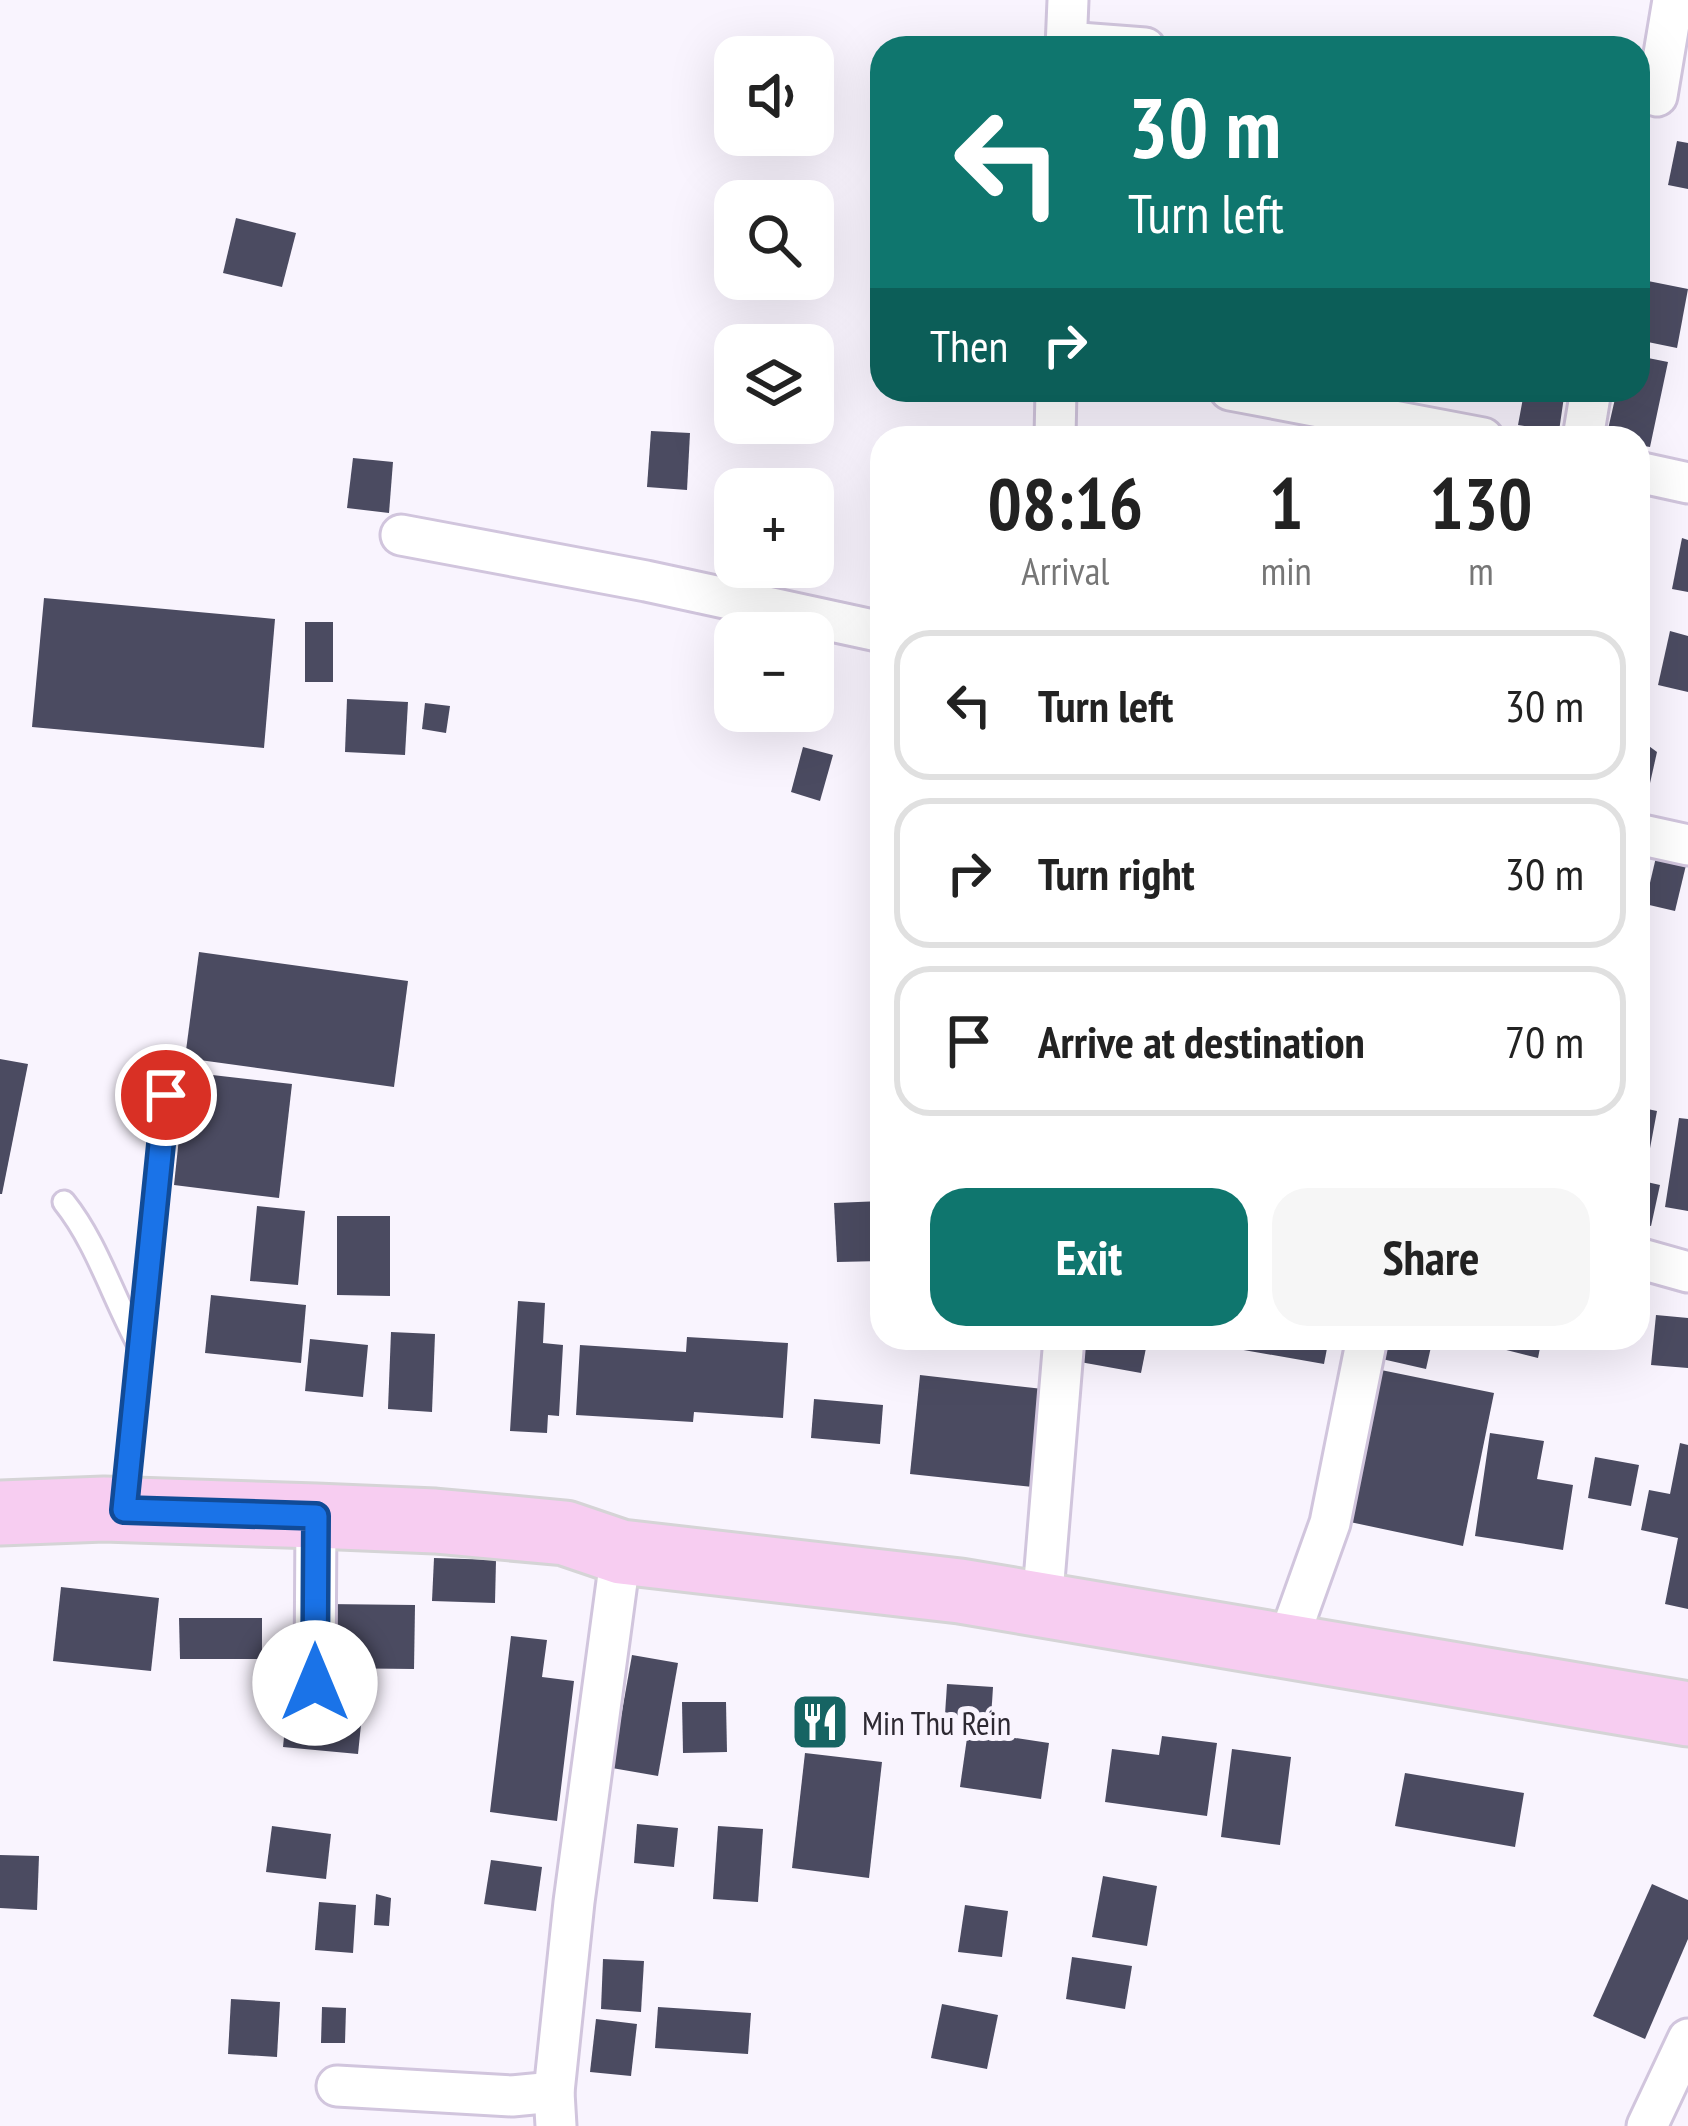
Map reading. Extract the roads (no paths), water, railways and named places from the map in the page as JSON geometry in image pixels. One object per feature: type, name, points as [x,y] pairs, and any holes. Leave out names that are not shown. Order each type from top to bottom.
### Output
[{"type":"main road","points":[[0,1514],[124,1510],[316,1516],[565,1533],[621,1552],[960,1591],[1688,1714]]},
{"type":"street","points":[[1066,36],[1068,0]]},
{"type":"street","points":[[1653,100],[1673,0]]},
{"type":"street","points":[[1321,402],[1429,426]]},
{"type":"street","points":[[1650,475],[1688,483]]},
{"type":"street","points":[[401,535],[870,629]]},
{"type":"street","points":[[1650,836],[1688,844]]},
{"type":"street","points":[[1650,1261],[1688,1272]]},
{"type":"street","points":[[1042,1605],[1063,1350]]},
{"type":"street","points":[[1286,1646],[1330,1523],[1365,1350]]},
{"type":"street","points":[[315,1683],[316,1516]]},
{"type":"street","points":[[337,2086],[512,2096],[555,2109],[574,1902],[621,1552]]},
{"type":"street","points":[[1647,2126],[1688,2039]]},
{"type":"lane","points":[[124,1510],[166,1095]]},
{"type":"lane","points":[[64,1202],[81,1223],[139,1346]]},
{"type":"place","name":"Min Thu Rein","points":[[820,1722]]}]
